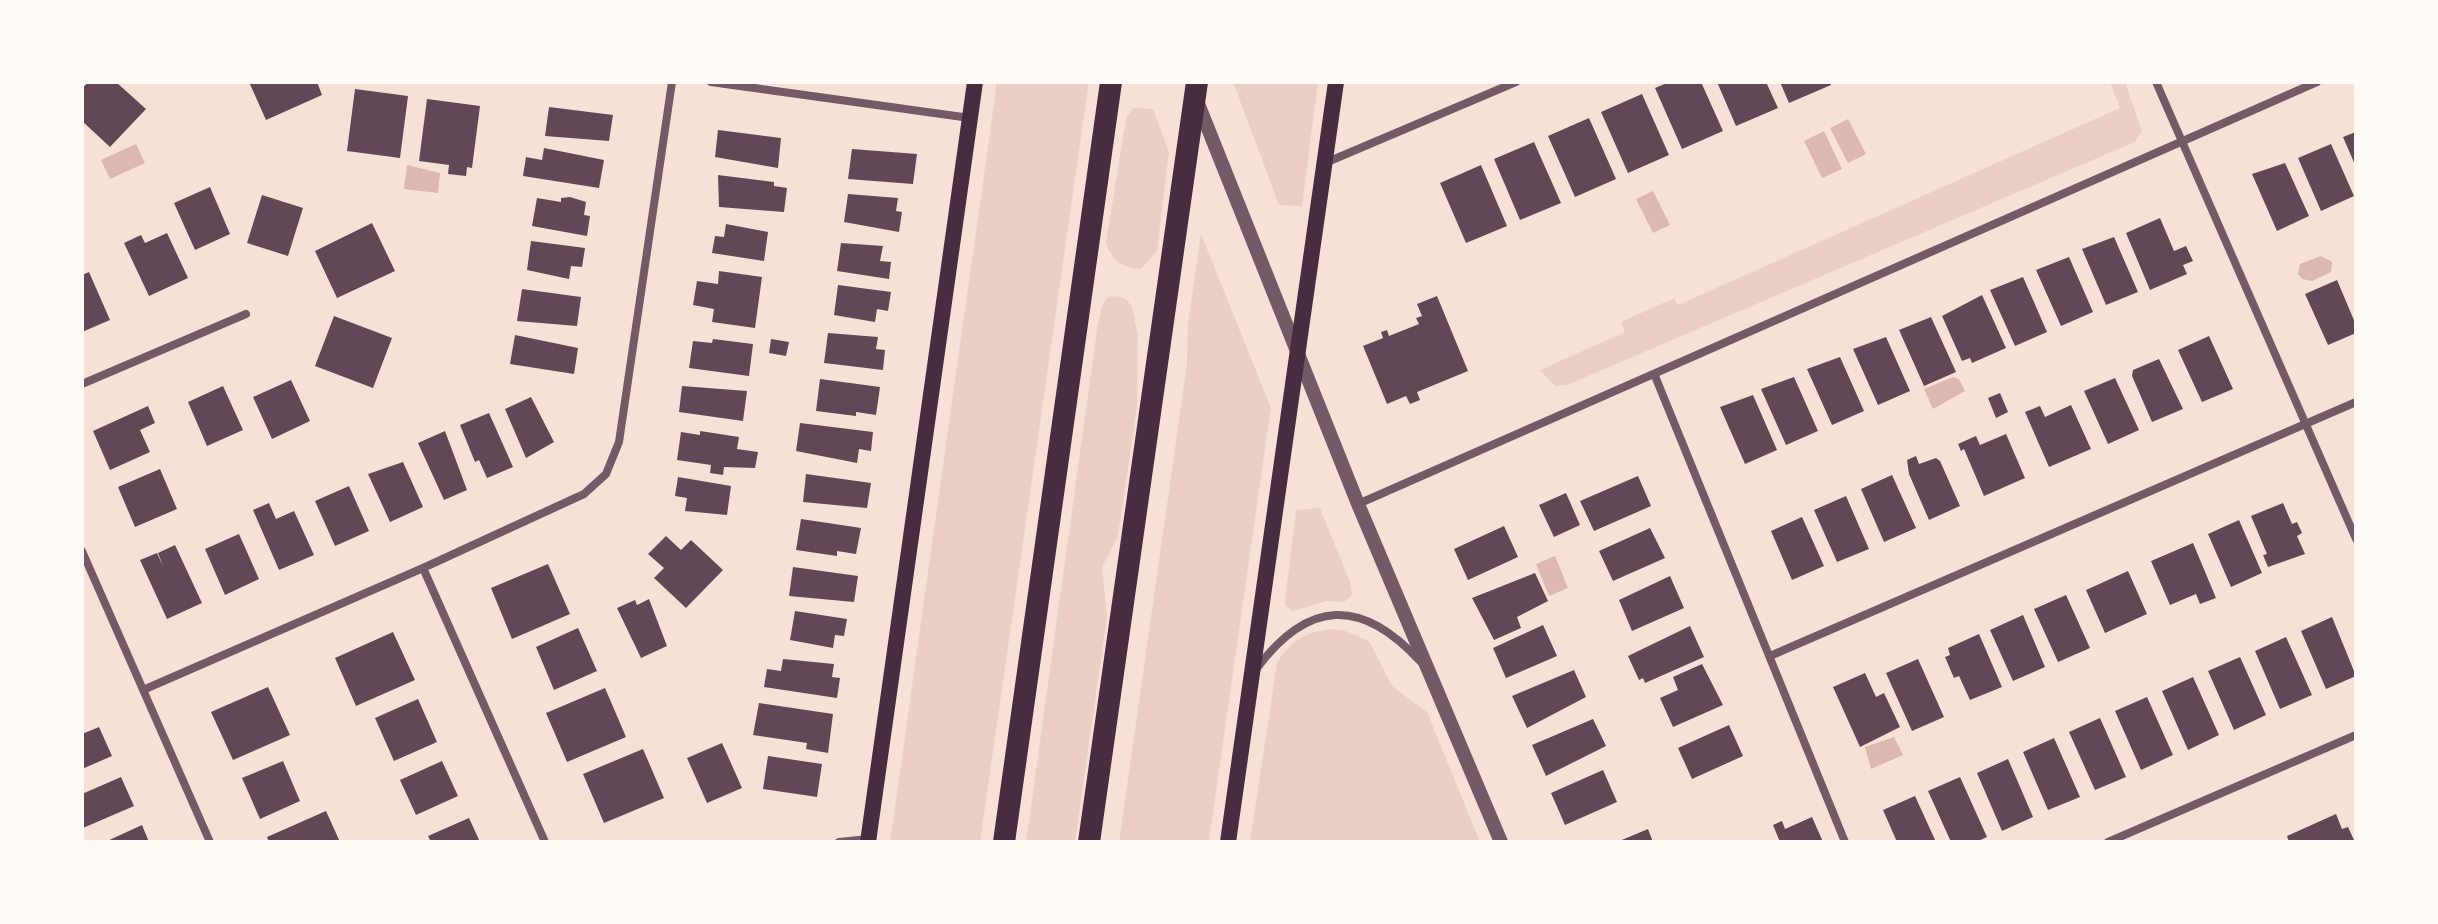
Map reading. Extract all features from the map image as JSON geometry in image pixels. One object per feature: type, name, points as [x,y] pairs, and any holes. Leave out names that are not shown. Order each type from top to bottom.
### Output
[{"type":"highway","points":[[1004,842],[1111,82]]},
{"type":"highway","points":[[1089,842],[1197,82]]},
{"type":"main road","points":[[868,840],[975,82]]},
{"type":"main road","points":[[1228,842],[1336,82]]},
{"type":"street","points":[[143,690],[584,494],[606,474],[614,459],[672,82]]},
{"type":"street","points":[[711,82],[970,118]]},
{"type":"street","points":[[1189,82],[1358,504],[1433,675],[1501,842]]},
{"type":"street","points":[[1325,163],[1516,82]]},
{"type":"street","points":[[2156,82],[2356,539]]},
{"type":"street","points":[[1358,504],[1655,376],[2317,82]]},
{"type":"street","points":[[82,384],[246,314]]},
{"type":"street","points":[[1655,376],[1845,842]]},
{"type":"street","points":[[1770,656],[2356,402]]},
{"type":"street","points":[[82,551],[210,842]]},
{"type":"street","points":[[423,568],[545,842]]},
{"type":"street","points":[[1252,675],[1297,625],[1333,616],[1352,616],[1374,624],[1394,637],[1433,675]]},
{"type":"street","points":[[2108,842],[2356,735]]},
{"type":"street","points":[[839,842],[868,840]]},
{"type":"shaded area","points":[[997,82],[1089,82],[980,842],[890,842]]},
{"type":"shaded area","points":[[1233,82],[1318,82],[1302,206],[1279,205]]},
{"type":"shaded area","points":[[2110,82],[2125,82],[2142,131],[2135,142],[1567,385],[1555,386],[1540,370],[1625,332],[1621,322],[1674,298],[1678,305],[2120,108]]},
{"type":"shaded area","points":[[1133,108],[1153,109],[1169,152],[1157,251],[1141,269],[1119,262],[1111,255],[1106,243],[1126,118]]},
{"type":"shaded area","points":[[1848,119],[1866,154],[1848,163],[1830,128]]},
{"type":"shaded area","points":[[1824,131],[1842,169],[1822,178],[1804,141]]},
{"type":"shaded area","points":[[136,144],[145,163],[110,179],[101,160]]},
{"type":"shaded area","points":[[407,165],[440,173],[438,193],[404,189]]},
{"type":"shaded area","points":[[1653,191],[1670,225],[1653,233],[1636,199]]},
{"type":"shaded area","points":[[1201,234],[1271,408],[1209,842],[1119,842],[1187,364],[1188,322]]},
{"type":"shaded area","points":[[2321,256],[2332,262],[2331,272],[2312,281],[2302,279],[2298,274],[2300,264]]},
{"type":"shaded area","points":[[1108,297],[1126,299],[1132,307],[1138,335],[1137,407],[1118,536],[1102,567],[1107,617],[1075,842],[1026,842],[1097,330],[1102,305]]},
{"type":"shaded area","points":[[1953,377],[1959,379],[1965,391],[1933,409],[1924,389]]},
{"type":"shaded area","points":[[1320,508],[1350,582],[1352,595],[1344,602],[1327,601],[1293,611],[1285,606],[1285,600],[1296,510]]},
{"type":"shaded area","points":[[1555,556],[1568,588],[1549,596],[1536,564]]},
{"type":"shaded area","points":[[1332,629],[1343,630],[1369,641],[1392,686],[1427,712],[1480,842],[1250,842],[1277,663],[1300,638]]},
{"type":"shaded area","points":[[1894,737],[1903,755],[1871,769],[1865,747]]},
{"type":"building","points":[[88,82],[116,82],[146,109],[110,147],[82,121],[82,89]]},
{"type":"building","points":[[249,82],[317,82],[322,95],[266,120]]},
{"type":"building","points":[[1669,82],[1701,82],[1723,131],[1682,149],[1655,88]]},
{"type":"building","points":[[1717,82],[1766,82],[1778,108],[1736,126]]},
{"type":"building","points":[[1780,82],[1830,82],[1831,85],[1789,103]]},
{"type":"building","points":[[355,89],[408,96],[400,158],[347,151]]},
{"type":"building","points":[[1642,94],[1669,155],[1628,173],[1601,112]]},
{"type":"building","points":[[427,99],[480,106],[472,168],[467,167],[466,176],[448,174],[449,165],[419,161]]},
{"type":"building","points":[[549,107],[613,115],[609,141],[545,136]]},
{"type":"building","points":[[1589,118],[1616,179],[1575,197],[1548,136]]},
{"type":"building","points":[[718,130],[781,138],[778,168],[715,157]]},
{"type":"building","points":[[2356,132],[2356,167],[2343,137]]},
{"type":"building","points":[[1534,142],[1561,203],[1520,220],[1494,159]]},
{"type":"building","points":[[2331,144],[2354,196],[2321,211],[2298,158]]},
{"type":"building","points":[[544,148],[604,160],[599,188],[523,176],[526,157],[542,160]]},
{"type":"building","points":[[852,149],[917,154],[913,184],[848,179]]},
{"type":"building","points":[[2285,163],[2309,216],[2277,231],[2252,174]]},
{"type":"building","points":[[1481,165],[1507,226],[1466,243],[1440,183]]},
{"type":"building","points":[[718,175],[774,182],[774,186],[787,188],[784,212],[719,207]]},
{"type":"building","points":[[210,187],[230,234],[195,250],[174,203]]},
{"type":"building","points":[[848,194],[898,198],[896,211],[902,212],[899,232],[844,222]]},
{"type":"building","points":[[262,195],[303,208],[288,256],[247,243]]},
{"type":"building","points":[[570,197],[586,202],[584,215],[590,216],[587,236],[532,226],[537,198],[561,202],[561,198]]},
{"type":"building","points":[[2160,218],[2174,251],[2186,246],[2193,261],[2183,265],[2187,274],[2150,290],[2126,233]]},
{"type":"building","points":[[372,223],[395,271],[337,298],[315,251]]},
{"type":"building","points":[[726,224],[768,232],[764,261],[712,253],[715,236],[724,237]]},
{"type":"building","points":[[167,233],[188,278],[149,296],[124,243],[141,235],[145,243]]},
{"type":"building","points":[[2114,237],[2138,292],[2106,305],[2082,249]]},
{"type":"building","points":[[531,241],[585,248],[582,267],[571,266],[569,279],[527,270]]},
{"type":"building","points":[[841,243],[883,246],[880,261],[891,262],[889,279],[837,271]]},
{"type":"building","points":[[2069,257],[2093,312],[2061,326],[2036,270]]},
{"type":"building","points":[[719,271],[762,277],[755,328],[712,322],[714,309],[693,305],[697,281],[718,284]]},
{"type":"building","points":[[89,272],[110,320],[82,332],[82,275]]},
{"type":"building","points":[[2023,277],[2047,332],[2015,346],[1990,290]]},
{"type":"building","points":[[2337,280],[2356,325],[2356,333],[2328,345],[2305,294]]},
{"type":"building","points":[[838,285],[891,292],[888,311],[877,309],[875,322],[834,315]]},
{"type":"building","points":[[522,289],[581,297],[577,326],[517,321]]},
{"type":"building","points":[[1982,295],[2006,348],[1972,363],[1970,358],[1962,361],[1942,316]]},
{"type":"building","points":[[1437,296],[1468,371],[1417,392],[1420,400],[1410,404],[1406,396],[1387,404],[1363,346],[1383,338],[1381,332],[1387,330],[1389,336],[1419,324],[1416,318],[1422,316],[1417,304]]},
{"type":"building","points":[[334,316],[392,338],[373,388],[315,366]]},
{"type":"building","points":[[1931,317],[1956,372],[1924,386],[1899,330]]},
{"type":"building","points":[[828,333],[878,337],[876,349],[885,350],[883,370],[824,363]]},
{"type":"building","points":[[515,335],[578,348],[574,374],[510,364]]},
{"type":"building","points":[[2209,336],[2233,389],[2202,402],[2178,350]]},
{"type":"building","points":[[1886,337],[1910,391],[1878,405],[1853,349]]},
{"type":"building","points":[[713,339],[753,344],[749,376],[689,368],[693,341],[712,343]]},
{"type":"building","points":[[771,339],[789,342],[786,356],[769,353]]},
{"type":"building","points":[[1840,357],[1864,411],[1832,425],[1807,369]]},
{"type":"building","points":[[2159,359],[2183,409],[2152,422],[2132,376],[2133,370]]},
{"type":"building","points":[[1794,377],[1818,431],[1786,445],[1761,389]]},
{"type":"building","points":[[2115,378],[2139,430],[2108,444],[2084,391]]},
{"type":"building","points":[[820,379],[880,387],[876,415],[816,411]]},
{"type":"building","points":[[291,380],[310,421],[272,439],[253,397]]},
{"type":"building","points":[[223,386],[243,430],[207,446],[188,402]]},
{"type":"building","points":[[682,386],[747,391],[743,421],[679,412]]},
{"type":"building","points":[[2000,393],[2008,412],[1996,418],[1988,398]]},
{"type":"building","points":[[1753,395],[1777,450],[1745,464],[1720,407]]},
{"type":"building","points":[[531,397],[554,442],[526,458],[505,409]]},
{"type":"building","points":[[2071,405],[2091,449],[2049,467],[2025,412],[2040,406],[2045,417]]},
{"type":"building","points":[[148,406],[155,423],[140,430],[150,452],[110,470],[93,431]]},
{"type":"building","points":[[489,413],[513,467],[487,478],[479,460],[475,462],[460,425]]},
{"type":"building","points":[[800,423],[873,432],[871,451],[859,449],[857,463],[796,451]]},
{"type":"building","points":[[445,431],[467,490],[444,500],[418,443]]},
{"type":"building","points":[[700,431],[739,437],[737,449],[758,452],[755,468],[724,467],[723,475],[710,473],[711,465],[677,460],[681,432],[700,435]]},
{"type":"building","points":[[2006,434],[2025,478],[1984,496],[1964,449],[1961,451],[1958,444],[1976,436],[1980,445]]},
{"type":"building","points":[[1916,456],[1919,464],[1936,458],[1940,461],[1960,506],[1929,520],[1909,474],[1907,460]]},
{"type":"building","points":[[403,462],[423,507],[390,522],[368,474]]},
{"type":"building","points":[[160,469],[177,509],[135,527],[118,487]]},
{"type":"building","points":[[806,474],[871,483],[867,508],[803,502]]},
{"type":"building","points":[[1892,475],[1916,528],[1884,542],[1861,489]]},
{"type":"building","points":[[1638,476],[1651,506],[1594,531],[1580,501]]},
{"type":"building","points":[[678,477],[731,486],[727,515],[685,511],[687,498],[675,496]]},
{"type":"building","points":[[349,486],[369,531],[335,546],[315,501]]},
{"type":"building","points":[[1566,493],[1580,525],[1554,537],[1539,505]]},
{"type":"building","points":[[1846,496],[1869,549],[1837,562],[1814,510]]},
{"type":"building","points":[[269,503],[276,519],[294,511],[314,555],[279,570],[253,510]]},
{"type":"building","points":[[2283,503],[2292,524],[2297,522],[2302,533],[2297,536],[2305,554],[2268,567],[2263,555],[2267,554],[2251,516]]},
{"type":"building","points":[[1802,517],[1824,566],[1792,580],[1771,531]]},
{"type":"building","points":[[801,519],[861,528],[856,554],[837,551],[837,556],[796,550]]},
{"type":"building","points":[[2239,520],[2262,573],[2231,587],[2208,534]]},
{"type":"building","points":[[1504,526],[1518,557],[1468,580],[1454,549]]},
{"type":"building","points":[[1650,528],[1665,558],[1613,581],[1599,551]]},
{"type":"building","points":[[239,534],[259,579],[225,595],[205,549]]},
{"type":"building","points":[[666,536],[681,550],[691,540],[723,570],[686,608],[654,578],[664,568],[648,554]]},
{"type":"building","points":[[2193,543],[2216,598],[2200,604],[2196,594],[2170,605],[2151,561]]},
{"type":"building","points":[[175,545],[202,603],[167,619],[140,560],[157,553],[163,566],[158,553]]},
{"type":"building","points":[[548,564],[570,614],[512,639],[491,588]]},
{"type":"building","points":[[793,567],[858,576],[854,602],[789,596]]},
{"type":"building","points":[[2128,571],[2147,614],[2105,633],[2086,590]]},
{"type":"building","points":[[1535,573],[1548,601],[1517,617],[1521,628],[1494,640],[1472,598]]},
{"type":"building","points":[[1670,576],[1684,608],[1632,631],[1619,600]]},
{"type":"building","points":[[2066,595],[2090,648],[2058,662],[2034,609]]},
{"type":"building","points":[[649,599],[667,646],[641,658],[617,608],[635,600],[637,605]]},
{"type":"building","points":[[795,611],[847,619],[844,636],[835,635],[833,648],[790,640]]},
{"type":"building","points":[[2023,615],[2045,667],[2013,681],[1990,630]]},
{"type":"building","points":[[2332,617],[2356,676],[2326,689],[2301,631]]},
{"type":"building","points":[[1543,625],[1557,656],[1506,678],[1493,648]]},
{"type":"building","points":[[1690,626],[1704,657],[1645,683],[1643,678],[1639,680],[1628,656]]},
{"type":"building","points":[[578,628],[597,671],[554,690],[536,647]]},
{"type":"building","points":[[393,632],[415,680],[356,706],[335,658]]},
{"type":"building","points":[[1979,634],[2002,687],[1970,700],[1959,676],[1954,678],[1945,657],[1950,655],[1948,648]]},
{"type":"building","points":[[2286,637],[2312,695],[2280,709],[2255,651]]},
{"type":"building","points":[[2240,657],[2266,715],[2234,730],[2208,671]]},
{"type":"building","points":[[783,659],[834,664],[832,677],[840,678],[837,698],[764,687],[767,669],[781,671]]},
{"type":"building","points":[[1918,659],[1944,717],[1912,731],[1886,673]]},
{"type":"building","points":[[1702,664],[1723,705],[1673,727],[1660,698],[1678,690],[1673,677]]},
{"type":"building","points":[[1574,670],[1586,697],[1527,728],[1512,696]]},
{"type":"building","points":[[1865,673],[1876,697],[1884,693],[1900,727],[1860,747],[1833,687]]},
{"type":"building","points":[[2193,677],[2219,735],[2188,750],[2162,691]]},
{"type":"building","points":[[268,687],[290,735],[233,760],[211,712]]},
{"type":"building","points":[[605,688],[626,737],[567,762],[546,713]]},
{"type":"building","points":[[2147,697],[2173,755],[2141,770],[2115,711]]},
{"type":"building","points":[[418,699],[437,742],[394,761],[375,718]]},
{"type":"building","points":[[759,703],[833,714],[828,753],[806,749],[807,743],[753,735]]},
{"type":"building","points":[[2100,718],[2126,777],[2095,790],[2069,732]]},
{"type":"building","points":[[1593,719],[1606,746],[1546,776],[1532,745]]},
{"type":"building","points":[[1729,725],[1743,756],[1692,779],[1678,748]]},
{"type":"building","points":[[99,727],[112,756],[82,769],[82,734]]},
{"type":"building","points":[[2054,738],[2080,797],[2048,810],[2023,752]]},
{"type":"building","points":[[722,743],[742,788],[707,803],[687,758]]},
{"type":"building","points":[[643,749],[664,798],[604,823],[583,774]]},
{"type":"building","points":[[768,756],[822,764],[817,797],[763,789]]},
{"type":"building","points":[[2008,759],[2033,817],[2002,831],[1977,773]]},
{"type":"building","points":[[283,761],[300,801],[260,819],[242,778]]},
{"type":"building","points":[[442,761],[458,796],[416,815],[400,780]]},
{"type":"building","points":[[1603,770],[1617,802],[1565,825],[1551,793]]},
{"type":"building","points":[[121,777],[134,806],[83,828],[82,794]]},
{"type":"building","points":[[1960,777],[1987,837],[1976,842],[1951,842],[1928,791]]},
{"type":"building","points":[[1915,796],[1936,842],[1897,842],[1883,810]]},
{"type":"building","points":[[326,811],[340,842],[269,842],[267,837]]},
{"type":"building","points":[[2336,814],[2342,829],[2348,827],[2354,840],[2289,842],[2287,836]]},
{"type":"building","points":[[1812,817],[1823,842],[1780,842],[1773,825],[1782,821],[1785,829]]},
{"type":"building","points":[[469,818],[480,842],[431,842],[428,836]]},
{"type":"building","points":[[142,825],[149,842],[105,842]]},
{"type":"building","points":[[1648,829],[1653,842],[1617,842]]}]
